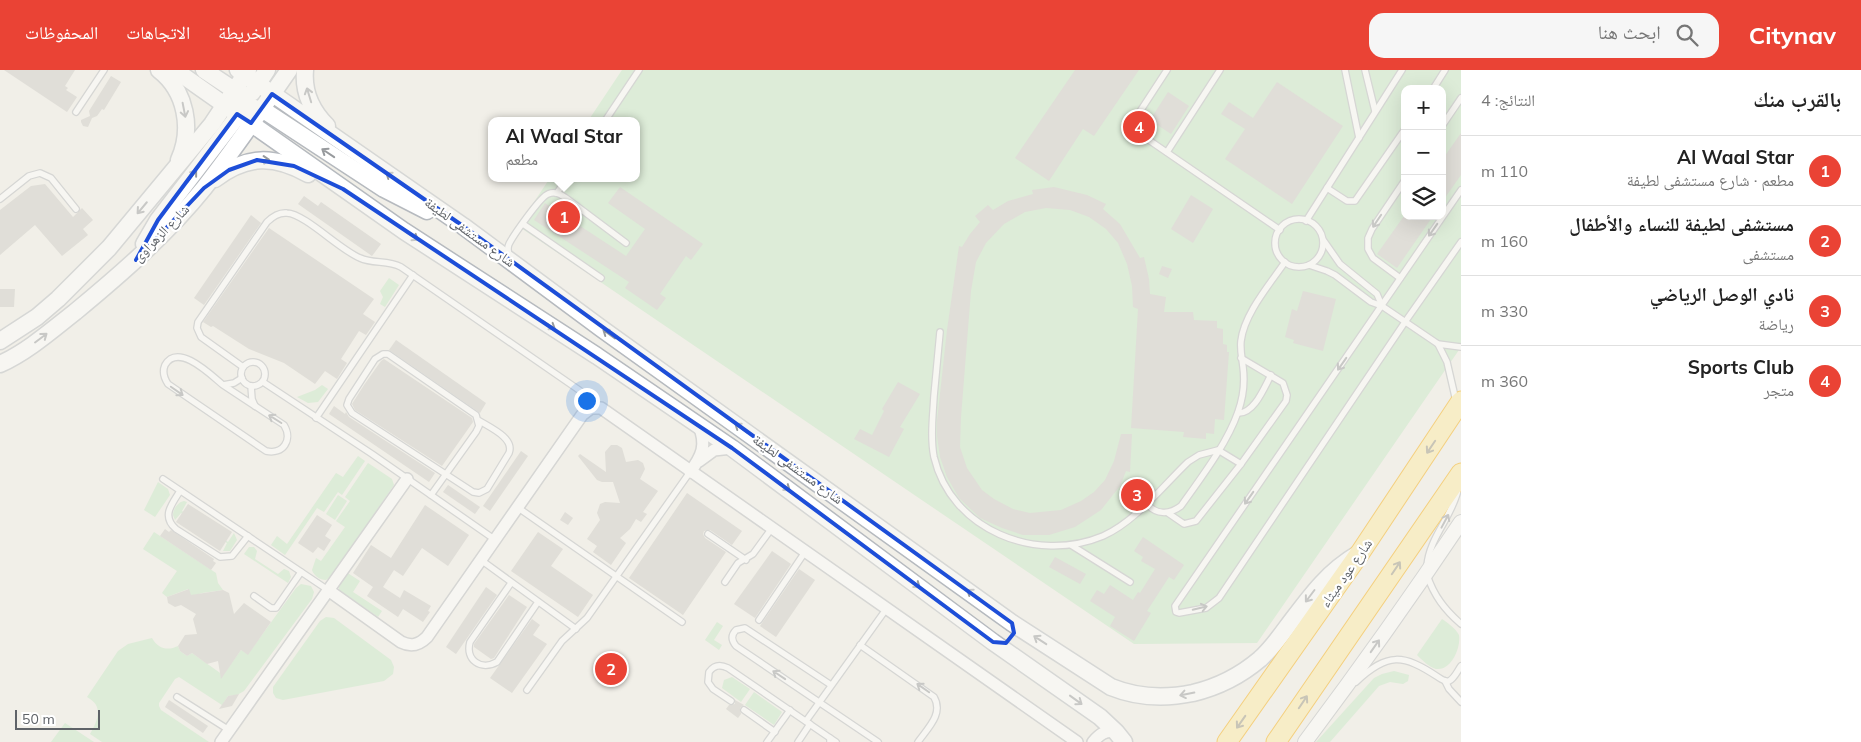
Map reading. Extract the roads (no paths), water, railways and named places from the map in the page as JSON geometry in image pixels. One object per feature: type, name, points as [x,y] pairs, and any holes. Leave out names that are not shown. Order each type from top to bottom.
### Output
[{"type":"highway","name":"شارع عود ميثاء","points":[[1227,742],[1360,553],[1459,404]]},
{"type":"highway","points":[[1276,742],[1460,474]]},
{"type":"main road","points":[[159,70],[171,81],[177,90],[185,111],[185,141],[181,157],[174,171]]},
{"type":"main road","points":[[175,70],[244,93],[262,96],[272,94],[289,70]]},
{"type":"main road","points":[[204,70],[244,93],[268,113],[384,189],[463,226]]},
{"type":"main road","points":[[136,260],[158,220],[244,93],[267,70]]},
{"type":"main road","points":[[305,70],[306,91],[315,112],[344,144]]},
{"type":"main road","points":[[244,93],[251,123]]},
{"type":"main road","name":"شارع الزهراوى","points":[[0,341],[37,316],[78,280],[244,93]]},
{"type":"main road","name":"شارع مستشفى لطيفة","points":[[272,94],[463,226],[504,251],[602,329],[1012,622],[1098,679],[1118,690],[1139,696],[1183,695],[1224,683],[1244,672],[1261,658],[1322,582],[1343,563],[1360,553]]},
{"type":"main road","name":"شارع الزهراوى","points":[[0,364],[25,350],[136,260],[176,221],[204,188],[251,123]]},
{"type":"main road","name":"شارع مستشفى لطيفة","points":[[251,123],[404,231],[589,351],[732,448],[993,642],[1084,705],[1120,737]]},
{"type":"main road","points":[[204,188],[238,165],[257,160],[270,160],[294,166],[328,185],[343,189]]},
{"type":"main road","points":[[993,642],[1002,644],[1010,640],[1014,634],[1012,622]]},
{"type":"street","points":[[328,590],[401,642],[413,645],[419,644],[427,637],[586,410],[601,408],[1077,742]]},
{"type":"street","points":[[698,462],[704,447],[699,426]]},
{"type":"street","points":[[690,472],[698,462],[714,450],[732,448]]},
{"type":"street","points":[[221,742],[407,479]]},
{"type":"street","points":[[1305,742],[1337,701],[1427,574],[1461,522]]},
{"type":"street","points":[[1093,742],[1103,732],[1110,731],[1120,737]]},
{"type":"lane","points":[[76,112],[104,70]]},
{"type":"lane","points":[[608,117],[639,70]]},
{"type":"lane","points":[[1167,70],[1135,121],[1137,130],[1140,134],[1280,230]]},
{"type":"lane","points":[[1167,152],[1220,70]]},
{"type":"lane","points":[[1346,70],[1359,138]]},
{"type":"lane","points":[[1365,70],[1375,112]]},
{"type":"lane","points":[[1306,221],[1402,70]]},
{"type":"lane","points":[[1435,85],[1445,70]]},
{"type":"lane","points":[[1446,120],[1461,98]]},
{"type":"lane","points":[[1328,188],[1347,201],[1355,201],[1404,130]]},
{"type":"lane","points":[[0,199],[29,176],[40,173],[51,178],[76,209]]},
{"type":"lane","points":[[557,193],[564,182]]},
{"type":"lane","points":[[1400,278],[1373,258],[1368,249],[1368,238],[1401,186]]},
{"type":"lane","points":[[1461,190],[1175,606],[1176,612],[1206,608],[1219,598],[1461,242]]},
{"type":"lane","points":[[504,251],[543,196],[557,193],[626,242]]},
{"type":"lane","points":[[243,367],[200,337],[197,328],[198,322],[272,217],[286,213],[297,216],[357,257],[369,261],[391,262],[401,267],[570,383],[601,408]]},
{"type":"lane","points":[[1382,306],[1377,294],[1340,264],[1317,228],[1306,221],[1292,221],[1280,230],[1276,239],[1276,249],[1284,262],[1296,267],[1309,265],[1327,270],[1371,302],[1382,306],[1438,344],[1461,347]]},
{"type":"lane","points":[[523,224],[601,278]]},
{"type":"lane","points":[[1309,265],[1319,257],[1322,251],[1323,238]]},
{"type":"lane","points":[[1168,513],[1181,506],[1232,426],[1238,413],[1244,379],[1241,340],[1246,324],[1284,262]]},
{"type":"lane","points":[[316,418],[413,275]]},
{"type":"lane","points":[[940,332],[932,438],[939,473],[956,503],[968,515],[997,534],[1028,544],[1071,545],[1103,536],[1121,526],[1194,458],[1218,450],[1240,464]]},
{"type":"lane","points":[[1438,344],[1447,362],[1459,404]]},
{"type":"lane","points":[[383,354],[388,354],[472,412],[478,420],[508,441],[511,447],[510,454],[487,489],[482,492],[473,492],[352,413],[348,408],[349,398],[375,359],[383,354]]},
{"type":"lane","points":[[182,356],[191,360],[223,385],[280,422],[287,430],[288,440],[282,449],[272,452],[266,451],[172,387],[165,380],[165,365],[172,358],[182,356]]},
{"type":"lane","points":[[1146,503],[1156,512],[1168,513],[1184,524],[1196,521],[1286,401],[1287,395],[1283,383],[1241,358]]},
{"type":"lane","points":[[252,361],[262,365],[266,371],[263,382],[256,386],[251,386],[244,382],[242,378],[243,367],[252,361]]},
{"type":"lane","points":[[1238,413],[1245,412],[1252,407],[1271,375]]},
{"type":"lane","points":[[223,385],[242,378]]},
{"type":"lane","points":[[263,382],[494,539]]},
{"type":"lane","points":[[251,386],[252,399],[256,408]]},
{"type":"lane","points":[[431,495],[476,432],[478,420]]},
{"type":"lane","points":[[527,690],[562,641],[576,629],[617,578],[690,472]]},
{"type":"lane","points":[[1460,474],[1452,508],[1429,554],[1427,574],[1434,594],[1440,603],[1461,624]]},
{"type":"lane","points":[[163,479],[328,590]]},
{"type":"lane","points":[[180,491],[169,508],[168,514],[172,525],[176,529],[220,557],[226,558],[232,556],[248,536]]},
{"type":"lane","points":[[517,507],[682,622]]},
{"type":"lane","points":[[725,582],[738,564],[753,554],[772,528]]},
{"type":"lane","points":[[708,534],[746,560]]},
{"type":"lane","points":[[1071,545],[1130,582]]},
{"type":"lane","points":[[758,620],[806,552]]},
{"type":"lane","points":[[480,560],[576,629]]},
{"type":"lane","points":[[254,596],[271,608],[276,608],[301,572]]},
{"type":"lane","points":[[511,582],[470,642],[469,653],[475,663],[486,666],[497,662],[538,602]]},
{"type":"lane","points":[[798,742],[819,702],[887,608]]},
{"type":"lane","points":[[831,685],[745,628],[736,630],[733,633],[732,638],[736,646],[878,742]]},
{"type":"lane","points":[[860,645],[934,697],[937,702],[937,714],[918,742]]},
{"type":"lane","points":[[1337,701],[1370,669],[1389,660],[1410,661],[1420,665],[1445,681],[1449,690],[1461,702]]},
{"type":"lane","points":[[732,702],[714,689],[708,682],[709,672],[715,666],[720,665],[728,668],[830,740],[836,742]]},
{"type":"lane","points":[[1445,681],[1451,680],[1461,666]]},
{"type":"lane","points":[[177,697],[230,730]]},
{"type":"lane","points":[[744,710],[775,732]]},
{"type":"lane","points":[[767,742],[790,710]]},
{"type":"place","name":"Sports Club","points":[[1139,127]]},
{"type":"place","name":"Al Waal Star","points":[[564,217]]},
{"type":"place","name":"نادي الوصل الرياضي","points":[[1137,495]]},
{"type":"place","name":"مستشفى لطيفة للنساء والأطفال","points":[[611,669]]}]
